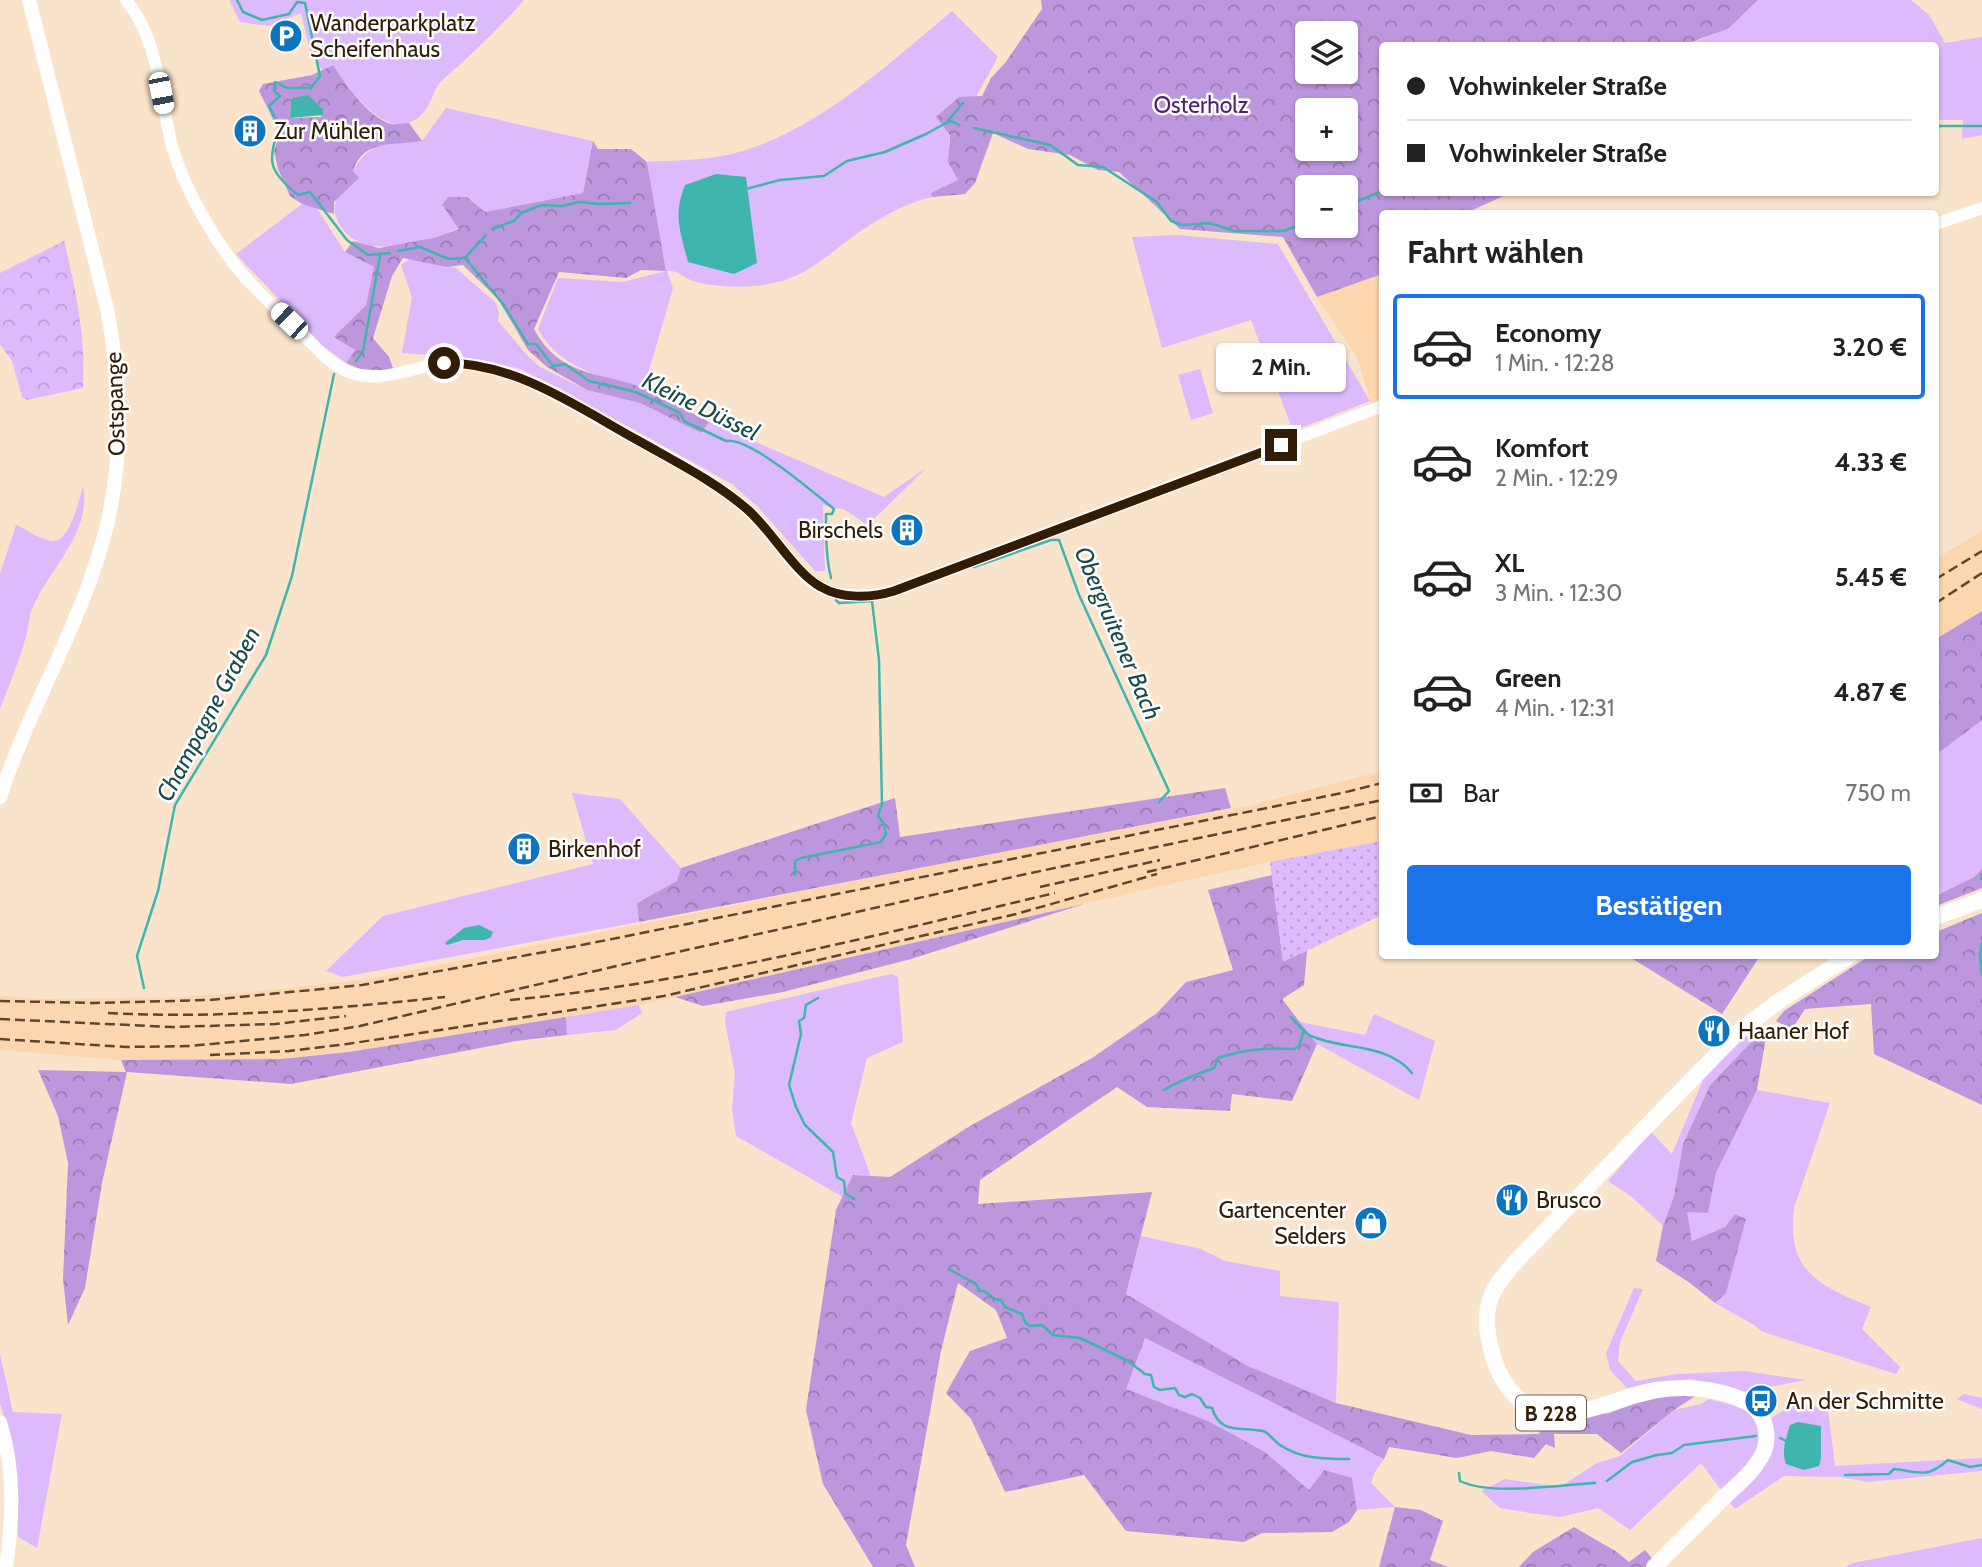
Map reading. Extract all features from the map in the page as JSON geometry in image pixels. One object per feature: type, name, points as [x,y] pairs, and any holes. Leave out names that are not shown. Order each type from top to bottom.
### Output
[{"type":"main road","name":"Ostspange","points":[[0,797],[99,553],[114,491],[120,422],[117,360],[107,309],[29,0]]},
{"type":"main road","points":[[1939,916],[1982,900]]},
{"type":"main road","name":"B 228","points":[[1654,1567],[1754,1466],[1767,1442],[1763,1419],[1756,1408],[1743,1400],[1695,1388],[1638,1394],[1567,1414],[1540,1411],[1520,1401],[1509,1389],[1493,1358],[1487,1321],[1490,1298],[1494,1286],[1519,1258],[1717,1052],[1755,1018],[1845,959]]},
{"type":"main road","points":[[0,1422],[6,1445],[12,1503],[6,1567]]},
{"type":"street","points":[[127,0],[137,13],[151,44],[171,143],[195,202],[242,274],[326,356],[345,370],[369,376],[389,376],[437,364],[462,363],[492,368],[565,399],[735,499],[759,520],[812,581],[828,591],[856,595],[890,592],[1379,407]]},
{"type":"street","points":[[1939,223],[1982,208]]},
{"type":"shaded area","points":[[1379,275],[1379,404],[1372,407],[1357,357],[1317,297]]},
{"type":"shaded area","points":[[1982,531],[1982,611],[1939,637],[1939,557]]},
{"type":"shaded area","points":[[1379,772],[1379,842],[1255,865],[635,1006],[349,1052],[281,1059],[121,1060],[0,1050],[0,996],[40,999],[162,998],[363,980],[899,872],[1248,806]]},
{"type":"green space","points":[[229,0],[524,0],[439,84],[423,113],[410,122],[397,124],[372,112],[360,101],[333,65],[322,70],[310,52],[301,13],[269,26],[240,22]]},
{"type":"green space","name":"Osterholz","points":[[1041,0],[1758,0],[1728,29],[1691,42],[1379,42],[1379,196],[1503,196],[1473,210],[1379,210],[1379,275],[1317,297],[1283,237],[1180,229],[1119,172],[1098,170],[1070,155],[1028,149],[993,133],[975,183],[965,194],[932,197],[931,193],[958,180],[948,162],[950,135],[936,117],[959,97],[982,96],[991,78],[1005,63],[1042,9]]},
{"type":"green space","points":[[1758,0],[1911,0],[1930,16],[1945,43],[1982,37],[1982,135],[1962,139],[1963,120],[1939,120],[1939,42],[1694,42],[1728,29]]},
{"type":"green space","points":[[952,11],[998,57],[976,97],[959,97],[949,140],[950,159],[958,180],[932,193],[932,197],[900,208],[880,219],[792,278],[772,283],[728,287],[696,282],[667,271],[673,288],[644,388],[584,369],[557,353],[547,342],[538,329],[558,278],[622,282],[666,271],[647,162],[727,155],[758,146],[789,132],[847,96]]},
{"type":"green space","points":[[333,65],[366,108],[383,121],[392,124],[409,123],[422,141],[372,148],[364,153],[353,171],[359,178],[334,202],[334,214],[302,204],[290,196],[278,169],[274,151],[280,133],[259,91],[263,84],[312,75]],"holes":[[[313,100],[323,109],[321,117],[290,118],[291,101]]]},
{"type":"green space","points":[[446,108],[593,141],[583,193],[485,212],[467,197],[442,206],[460,228],[446,233],[414,243],[380,247],[352,238],[341,227],[335,205],[359,162],[368,152],[383,143],[422,141]]},
{"type":"green space","points":[[593,141],[598,149],[631,149],[647,162],[666,271],[641,270],[626,278],[559,272],[534,329],[557,357],[570,365],[646,389],[709,422],[701,433],[640,403],[587,390],[547,367],[528,350],[498,299],[463,265],[447,267],[403,258],[392,276],[373,338],[389,357],[394,371],[360,369],[346,363],[355,350],[334,337],[366,305],[374,267],[345,252],[353,241],[379,248],[433,238],[459,229],[442,205],[448,197],[467,197],[485,212],[583,193]]},
{"type":"green space","points":[[302,204],[316,207],[345,252],[374,267],[366,305],[335,337],[355,350],[346,363],[323,346],[236,254]]},
{"type":"green space","points":[[1178,235],[1278,244],[1370,401],[1293,431],[1251,320],[1162,348],[1132,237]]},
{"type":"green space","points":[[64,241],[79,314],[83,388],[27,400],[22,397],[12,361],[0,344],[0,273]]},
{"type":"green space","points":[[412,257],[456,268],[496,303],[498,321],[527,355],[540,367],[587,390],[640,403],[701,433],[709,422],[884,497],[926,468],[868,525],[845,510],[823,505],[825,571],[815,571],[757,506],[732,484],[559,388],[520,369],[476,359],[402,353],[412,297],[401,265]]},
{"type":"green space","points":[[1200,369],[1213,413],[1191,420],[1178,375]]},
{"type":"green space","points":[[83,486],[84,503],[76,534],[32,610],[21,652],[0,709],[0,574],[16,525],[43,538],[58,540],[73,520]]},
{"type":"green space","points":[[1982,611],[1982,720],[1939,753],[1939,637]]},
{"type":"green space","points":[[1982,720],[1982,869],[1974,877],[1939,894],[1939,753]]},
{"type":"green space","points":[[1225,788],[1231,808],[639,922],[637,903],[677,881],[681,868],[895,798],[900,837]]},
{"type":"green space","points":[[572,793],[620,799],[681,868],[678,881],[637,903],[639,922],[343,977],[326,971],[383,916],[593,864]]},
{"type":"green space","points":[[1379,842],[1379,916],[1283,962],[1270,862]]},
{"type":"green space","points":[[1982,869],[1982,888],[1939,905],[1939,894],[1974,877]]},
{"type":"green space","points":[[1272,875],[1283,961],[1307,951],[1304,985],[1282,999],[1317,1044],[1292,1101],[1232,1094],[1230,1111],[1147,1107],[1117,1087],[980,1180],[978,1204],[1152,1192],[1126,1294],[1248,1366],[1336,1403],[1471,1435],[1538,1434],[1553,1420],[1609,1413],[1670,1395],[1700,1393],[1674,1410],[1621,1453],[1597,1434],[1554,1434],[1555,1448],[1546,1444],[1534,1458],[1491,1451],[1457,1458],[1389,1447],[1384,1459],[1145,1338],[1126,1389],[1210,1422],[1265,1452],[1309,1490],[1324,1470],[1352,1478],[1357,1510],[1349,1522],[1332,1532],[1262,1533],[1244,1542],[1126,1531],[1084,1475],[1005,1492],[971,1419],[946,1393],[970,1351],[1007,1338],[996,1310],[958,1283],[941,1351],[906,1545],[915,1567],[873,1567],[823,1484],[806,1410],[836,1210],[853,1175],[890,1177],[970,1126],[1092,1058],[1157,1013],[1186,982],[1233,970],[1208,890]]},
{"type":"green space","points":[[1084,904],[911,959],[783,992],[703,1006],[675,997]]},
{"type":"green space","points":[[1982,913],[1982,1105],[1874,1054],[1871,1004],[1805,1009],[1792,1029],[1776,1021],[1784,1011],[1863,960],[1939,959],[1939,931]]},
{"type":"green space","points":[[1633,959],[1758,959],[1722,1014]]},
{"type":"green space","points":[[891,974],[898,977],[903,1042],[867,1058],[851,1123],[871,1176],[853,1175],[843,1197],[736,1136],[732,1110],[735,1073],[725,1022],[726,1012]]},
{"type":"green space","points":[[639,1005],[642,1013],[616,1030],[567,1035],[566,1017]]},
{"type":"green space","points":[[1374,1014],[1435,1041],[1419,1100],[1317,1044],[1300,1022],[1365,1035]]},
{"type":"green space","points":[[566,1017],[567,1035],[516,1041],[291,1084],[127,1072],[102,1183],[85,1288],[68,1325],[63,1279],[68,1163],[58,1116],[38,1070],[126,1072],[121,1060],[281,1059],[349,1052]]},
{"type":"green space","points":[[1751,1032],[1761,1032],[1710,1085],[1683,1144],[1674,1196],[1663,1226],[1632,1197],[1608,1181],[1651,1132],[1672,1154],[1705,1075]]},
{"type":"green space","points":[[1761,1032],[1766,1037],[1757,1090],[1716,1173],[1708,1213],[1687,1212],[1692,1241],[1725,1227],[1735,1214],[1746,1219],[1726,1293],[1715,1303],[1656,1261],[1663,1226],[1674,1196],[1683,1144],[1710,1085]]},
{"type":"green space","points":[[1757,1090],[1830,1103],[1794,1208],[1795,1248],[1810,1274],[1836,1292],[1871,1307],[1862,1329],[1900,1367],[1896,1374],[1763,1332],[1715,1303],[1726,1293],[1735,1214],[1725,1227],[1692,1241],[1686,1211],[1708,1213],[1716,1173]]},
{"type":"green space","points":[[1141,1236],[1201,1249],[1225,1261],[1280,1271],[1280,1296],[1339,1302],[1336,1403],[1248,1366],[1126,1294]]},
{"type":"green space","points":[[1634,1288],[1643,1289],[1620,1342],[1618,1361],[1636,1381],[1677,1374],[1744,1371],[1806,1380],[1742,1392],[1691,1379],[1627,1388],[1610,1370],[1606,1353]]},
{"type":"green space","points":[[1145,1338],[1384,1459],[1371,1483],[1395,1507],[1357,1510],[1352,1478],[1309,1490],[1265,1452],[1125,1389]]},
{"type":"green space","points":[[0,1354],[13,1412],[62,1414],[37,1548],[18,1537],[17,1484],[9,1432],[0,1404]]},
{"type":"green space","points":[[1964,1394],[1982,1398],[1982,1409],[1957,1399]]},
{"type":"green space","points":[[1709,1399],[1745,1411],[1751,1415],[1758,1427],[1794,1403],[1828,1409],[1835,1466],[1982,1458],[1982,1471],[1868,1482],[1840,1477],[1784,1476],[1735,1509],[1701,1463],[1630,1530],[1598,1508],[1561,1517],[1530,1513],[1500,1508],[1481,1491],[1505,1479],[1560,1487],[1597,1463],[1620,1456],[1674,1410],[1701,1404]]},
{"type":"green space","points":[[1395,1507],[1421,1510],[1443,1521],[1430,1560],[1448,1567],[1379,1567]]},
{"type":"green space","points":[[1574,1527],[1629,1562],[1645,1550],[1655,1562],[1649,1567],[1519,1567],[1533,1552]]},
{"type":"green space","points":[[1982,1538],[1982,1567],[1845,1567],[1853,1563]]},
{"type":"water","points":[[308,95],[323,109],[323,115],[290,118],[293,98]]},
{"type":"water","points":[[716,174],[746,177],[757,263],[734,274],[688,262],[680,232],[679,205],[685,185]]},
{"type":"water","points":[[479,925],[493,932],[491,937],[447,945],[445,943],[464,928]]},
{"type":"water","points":[[1798,1422],[1821,1426],[1819,1466],[1804,1470],[1786,1464],[1784,1449],[1787,1435],[1790,1425]]},
{"type":"waterway","name":"Kleine Düssel","points":[[237,0],[243,12],[262,20],[289,14],[297,2],[305,3],[320,76],[311,88],[287,88],[275,82],[274,91],[280,96],[269,106],[280,127],[273,148],[273,165],[281,179],[298,195],[310,192],[347,240],[368,255],[390,253]]},
{"type":"waterway","points":[[947,122],[963,103]]},
{"type":"waterway","points":[[746,189],[780,180],[824,176],[847,161],[885,152],[951,121],[959,125]]},
{"type":"waterway","points":[[1939,126],[1982,126]]},
{"type":"waterway","points":[[974,128],[1050,145],[1078,165],[1103,167],[1157,202],[1171,221],[1182,225],[1209,223],[1235,231],[1284,231],[1295,227]]},
{"type":"waterway","points":[[1358,201],[1379,192]]},
{"type":"waterway","points":[[492,229],[514,221],[521,213],[542,205],[562,206],[579,202],[630,203]]},
{"type":"waterway","points":[[465,258],[486,235]]},
{"type":"waterway","name":"Kleine Düssel","points":[[398,251],[420,247],[449,259],[465,258],[503,304],[528,344],[536,344],[553,366],[565,364],[589,381],[636,392],[680,413],[684,421],[726,441],[737,442],[750,448],[797,479],[834,509],[832,514],[826,514],[827,554],[831,578]]},
{"type":"waterway","name":"Champagne Graben","points":[[356,361],[363,351],[380,256]]},
{"type":"waterway","name":"Champagne Graben","points":[[144,988],[137,956],[158,891],[175,805],[266,655],[292,576],[334,374]]},
{"type":"waterway","name":"Obergruitener Bach","points":[[974,567],[1051,540],[1059,540],[1079,595],[1169,791],[1159,802]]},
{"type":"waterway","name":"Kleine Düssel","points":[[795,875],[795,861],[801,858],[881,842],[886,834],[884,824],[878,816],[882,804],[879,660],[872,601],[839,603],[836,600]]},
{"type":"waterway","points":[[1982,943],[1982,975]]},
{"type":"waterway","name":"Kleine Düssel","points":[[818,998],[806,1005],[804,1018],[799,1021],[801,1034],[789,1085],[805,1125],[833,1152],[837,1177],[844,1181],[845,1193],[854,1199]]},
{"type":"waterway","name":"Obergruitener Bach","points":[[1291,1017],[1311,1036],[1390,1056],[1412,1073]]},
{"type":"waterway","points":[[1164,1090],[1214,1068],[1218,1058],[1256,1049],[1294,1049],[1299,1046],[1304,1030]]},
{"type":"waterway","name":"Kleine Düssel","points":[[949,1269],[977,1285],[979,1291],[1001,1300],[1005,1307],[1022,1314],[1030,1326],[1042,1325],[1053,1335],[1080,1338],[1151,1375],[1154,1387],[1160,1390],[1175,1388],[1179,1395],[1185,1397],[1192,1394],[1200,1398],[1226,1426],[1263,1431],[1288,1450],[1304,1456],[1349,1459]]},
{"type":"waterway","name":"Kleine Düssel","points":[[1607,1481],[1632,1462],[1672,1453],[1684,1445],[1756,1436]]},
{"type":"waterway","name":"Kleine Düssel","points":[[1780,1438],[1788,1442]]},
{"type":"waterway","name":"Kleine Düssel","points":[[1845,1475],[1889,1474],[1894,1469],[1928,1472],[1948,1460],[1970,1467],[1982,1465]]},
{"type":"waterway","name":"Kleine Düssel","points":[[1459,1473],[1460,1481],[1489,1488],[1595,1483]]},
{"type":"railway","points":[[1939,577],[1982,551]]},
{"type":"railway","points":[[1939,601],[1982,573]]},
{"type":"railway","points":[[0,1001],[95,1003],[209,1000],[362,985],[572,947],[1379,784]]},
{"type":"railway","points":[[0,1039],[126,1047],[190,1046],[305,1035],[360,1026],[1026,874],[1379,801]]},
{"type":"railway","points":[[1147,872],[1379,817]]},
{"type":"railway","points":[[1040,887],[1160,860]]},
{"type":"railway","points":[[210,1055],[289,1051],[347,1044],[664,996],[1016,914],[1157,874]]},
{"type":"railway","points":[[510,1000],[716,970],[1055,893]]},
{"type":"railway","points":[[108,1013],[193,1015],[277,1012],[445,997]]},
{"type":"railway","points":[[0,1019],[172,1027],[275,1024],[346,1016]]},
{"type":"place","name":"Wanderparkplatz Scheifenhaus","points":[[286,36]]},
{"type":"place","name":"Zur Mühlen","points":[[250,131]]},
{"type":"place","name":"Birschels","points":[[907,530]]},
{"type":"place","name":"Birkenhof","points":[[524,849]]},
{"type":"place","name":"Haaner Hof","points":[[1714,1031]]},
{"type":"place","name":"Brusco","points":[[1512,1200]]},
{"type":"place","name":"Gartencenter Selders","points":[[1371,1223]]},
{"type":"place","name":"An der Schmitte","points":[[1761,1401]]},
{"type":"route","points":[[444,363],[462,363],[499,370],[565,399],[735,499],[759,520],[816,584],[831,592],[853,595],[877,595],[894,591],[1281,445]]}]
